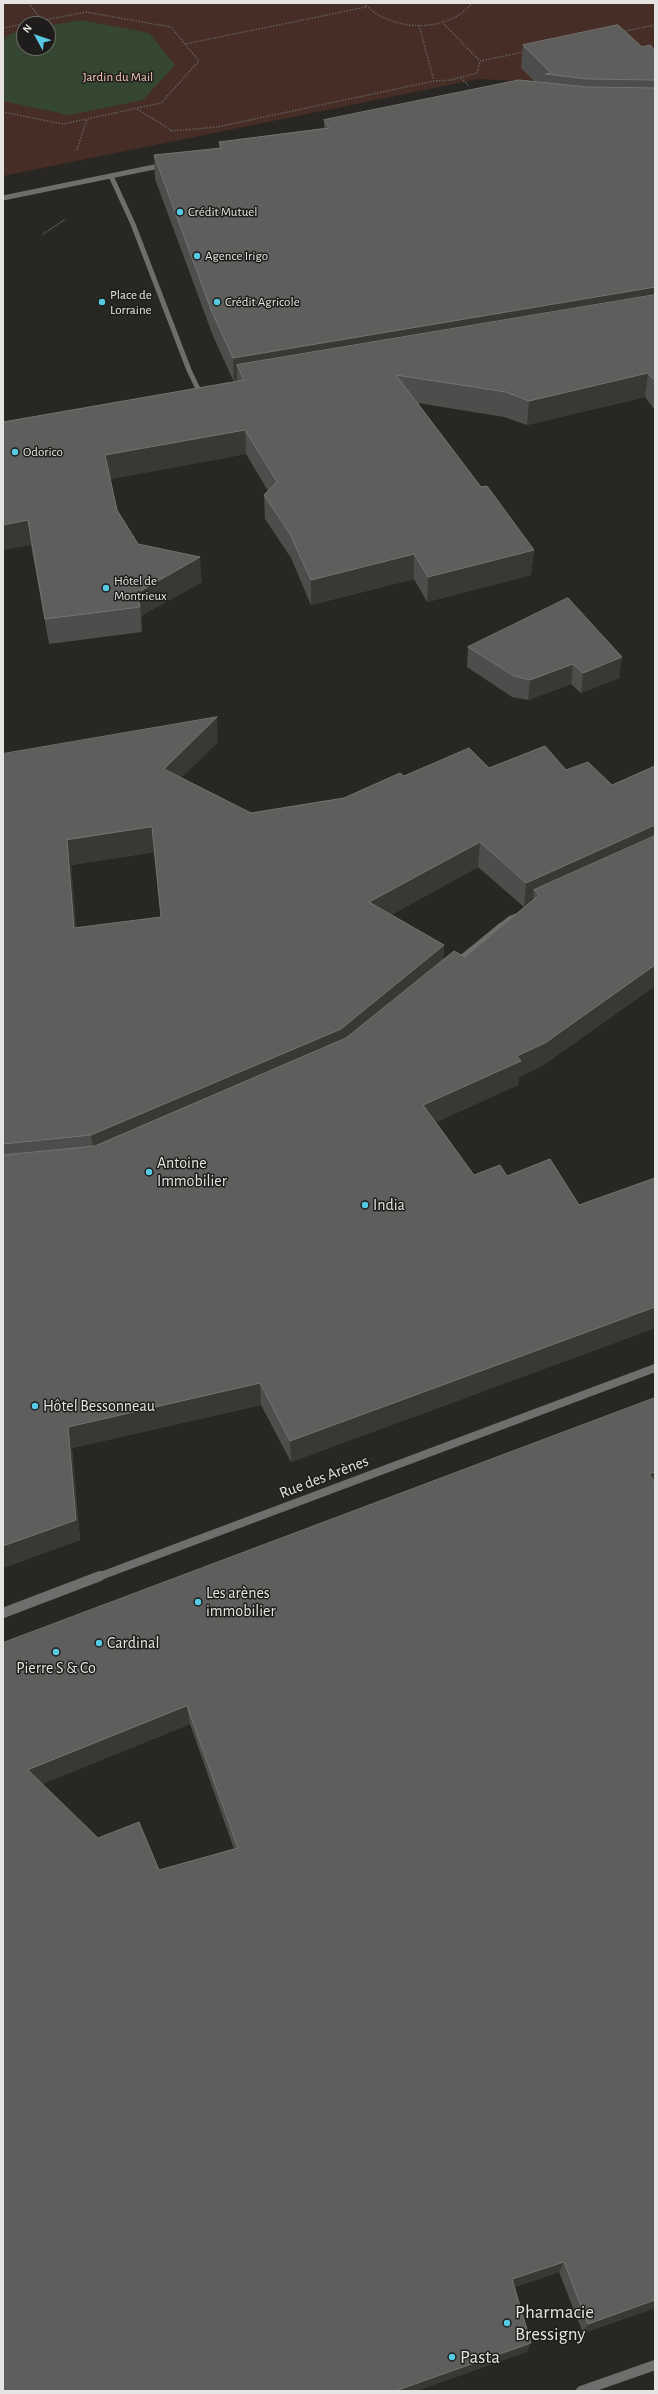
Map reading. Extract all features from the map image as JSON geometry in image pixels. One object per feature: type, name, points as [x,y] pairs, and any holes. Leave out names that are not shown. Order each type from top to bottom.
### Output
[{"type":"street","points":[[3,198],[172,163]]},
{"type":"street","points":[[110,176],[133,224],[189,370],[200,393]]},
{"type":"street","points":[[192,394],[207,392]]},
{"type":"street","points":[[448,970],[510,919],[524,912]]},
{"type":"street","name":"Rue des Arènes","points":[[3,1613],[655,1368]]},
{"type":"street","points":[[581,2391],[655,2365]]},
{"type":"path","points":[[29,3],[38,16]]},
{"type":"path","points":[[364,3],[373,14],[390,21],[419,24],[442,22],[462,15],[472,3]]},
{"type":"path","points":[[185,44],[366,7]]},
{"type":"path","points":[[3,112],[63,124],[161,104],[199,61],[171,27],[86,12],[56,17]]},
{"type":"path","points":[[442,22],[480,61]]},
{"type":"path","points":[[419,24],[434,81]]},
{"type":"path","points":[[3,28],[16,25]]},
{"type":"path","points":[[626,37],[620,32],[655,25]]},
{"type":"path","points":[[480,61],[527,51]]},
{"type":"path","points":[[166,135],[171,131],[217,127],[434,81],[461,78],[477,72],[480,61]]},
{"type":"path","points":[[461,78],[468,84]]},
{"type":"path","points":[[137,109],[171,131]]},
{"type":"path","points":[[76,151],[88,119]]},
{"type":"green space","name":"Jardin du Mail","points":[[3,3],[655,3],[655,89],[479,79],[3,176]]},
{"type":"shaded area","points":[[81,20],[149,33],[175,65],[143,100],[69,115],[3,101],[3,40],[10,34],[16,33],[16,56],[56,56],[56,25]]},
{"type":"building","points":[[618,25],[642,47],[650,45],[655,50],[655,80],[588,79],[545,74],[551,73],[523,45]]},
{"type":"building","points":[[519,80],[587,87],[655,88],[655,287],[233,358],[212,312],[154,155],[222,148],[219,142],[329,128],[324,120]]},
{"type":"building","points":[[655,295],[655,381],[648,373],[529,401],[506,392],[396,375],[481,487],[487,486],[534,550],[428,577],[414,554],[311,580],[290,534],[264,495],[277,482],[245,430],[105,455],[117,510],[138,544],[200,557],[137,593],[140,607],[45,619],[28,520],[3,525],[3,422],[244,380],[237,365]]},
{"type":"building","points":[[568,598],[622,657],[583,673],[573,664],[530,680],[514,676],[468,647]]},
{"type":"building","points":[[217,717],[164,769],[251,813],[344,798],[400,773],[404,776],[469,748],[489,768],[545,746],[566,770],[588,762],[612,785],[655,766],[655,825],[526,883],[480,842],[369,902],[444,945],[341,1029],[91,1135],[3,1144],[3,754]],"holes":[[[152,827],[161,917],[74,928],[67,840]]]},
{"type":"building","points":[[655,836],[655,965],[545,1043],[517,1056],[521,1061],[423,1105],[474,1175],[500,1165],[507,1176],[550,1159],[579,1205],[655,1178],[655,1307],[290,1441],[260,1383],[68,1427],[76,1520],[3,1546],[3,1155],[95,1146],[346,1038],[454,951],[465,957],[539,895],[534,890]]},
{"type":"building","points":[[655,1398],[655,1472],[649,1474],[655,1482],[655,2300],[588,2324],[564,2262],[512,2279],[531,2343],[395,2391],[3,2391],[3,1643]],"holes":[[[187,1706],[238,1848],[159,1870],[139,1822],[98,1838],[28,1770]]]},
{"type":"place","name":"Crédit Mutuel","points":[[180,212]]},
{"type":"place","name":"Agence Irigo","points":[[197,256]]},
{"type":"place","name":"Place de Lorraine","points":[[102,302]]},
{"type":"place","name":"Crédit Agricole","points":[[217,302]]},
{"type":"place","name":"Odorico","points":[[15,452]]},
{"type":"place","name":"Hôtel de Montrieux","points":[[106,588]]},
{"type":"place","name":"Antoine Immobilier","points":[[149,1172]]},
{"type":"place","name":"India","points":[[365,1205]]},
{"type":"place","name":"Hôtel Bessonneau","points":[[35,1406]]},
{"type":"place","name":"Les arènes immobilier","points":[[198,1602]]},
{"type":"place","name":"Cardinal","points":[[99,1643]]},
{"type":"place","name":"Pierre S & Co","points":[[56,1652]]},
{"type":"place","name":"Pharmacie Bressigny","points":[[507,2323]]},
{"type":"place","name":"Pasta","points":[[452,2357]]}]
